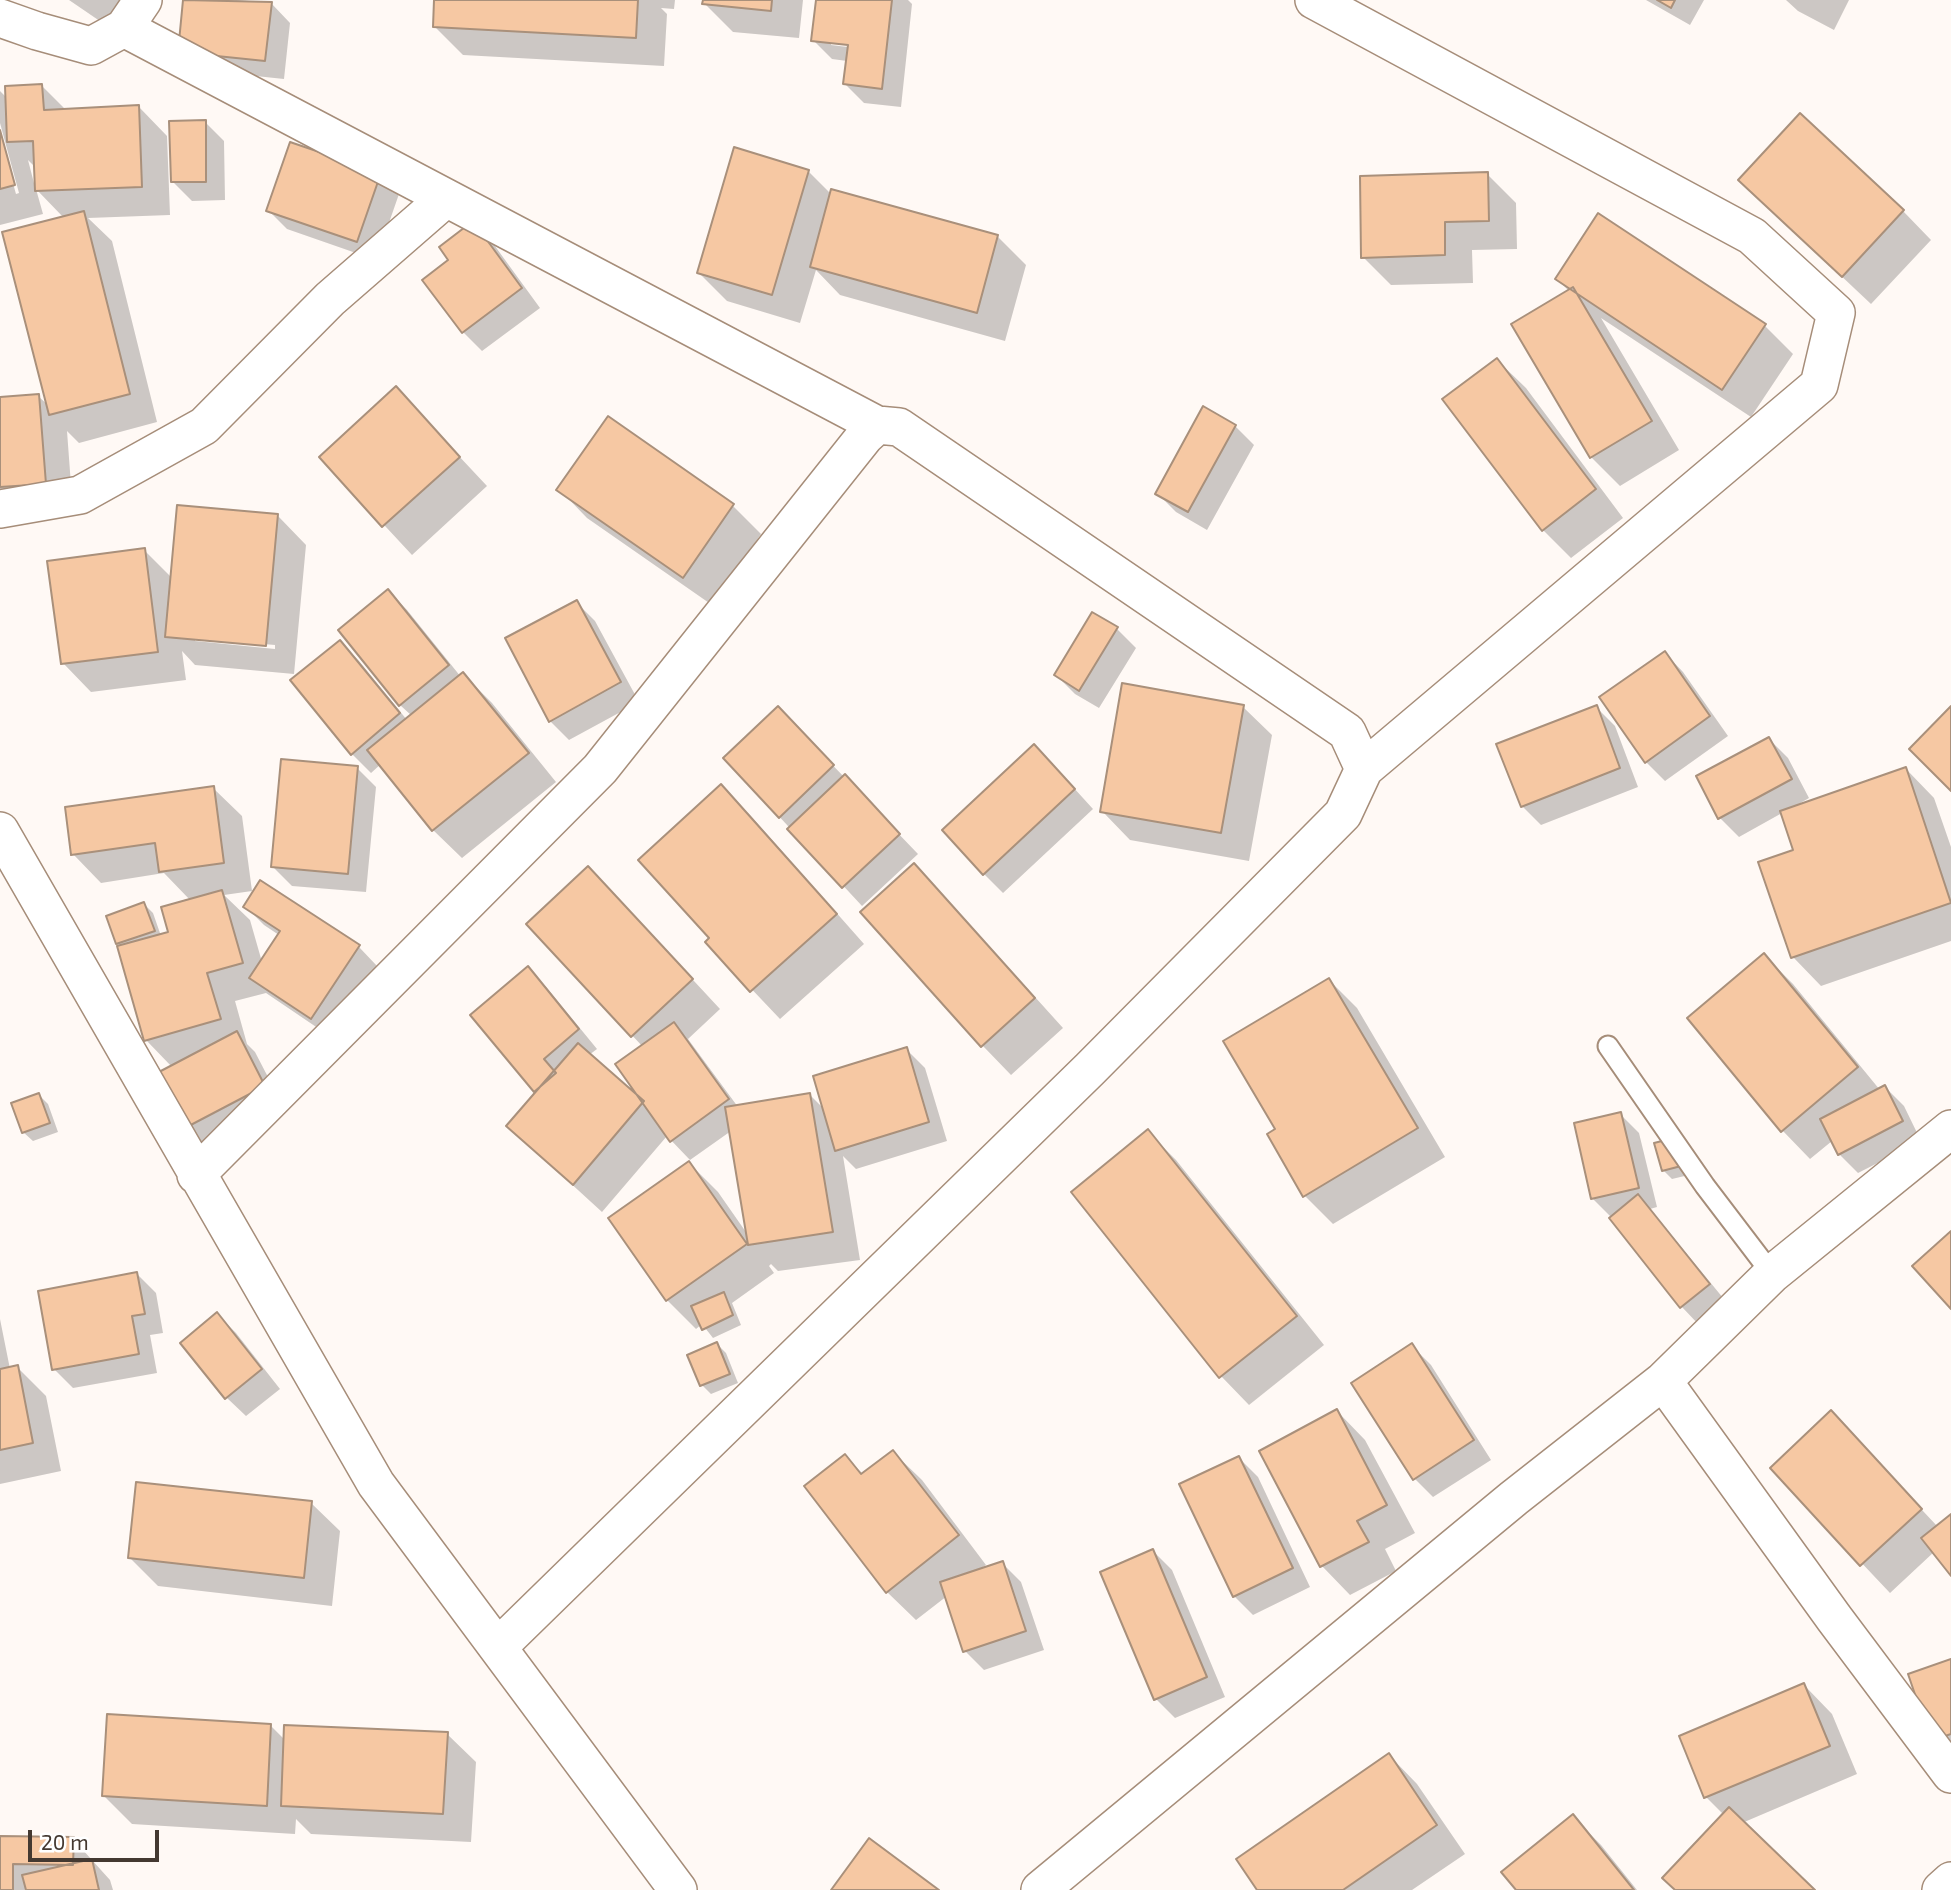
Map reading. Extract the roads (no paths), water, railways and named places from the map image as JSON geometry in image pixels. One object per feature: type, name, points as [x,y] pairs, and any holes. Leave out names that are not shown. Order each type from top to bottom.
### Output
[{"type":"street","points":[[498,1647],[1090,1069],[1343,814],[1364,769],[1819,385],[1836,313],[1752,236],[1314,0]]},
{"type":"street","points":[[0,18],[91,46],[134,14],[446,198],[877,425],[899,427],[1347,733],[1364,769]]},
{"type":"street","points":[[0,509],[80,495],[204,426],[330,299],[446,198]]},
{"type":"street","points":[[196,1175],[600,769],[865,436],[877,425]]},
{"type":"street","points":[[0,831],[376,1484],[678,1890]]},
{"type":"street","points":[[1040,1890],[1514,1498],[1663,1381],[1772,1274],[1951,1129]]},
{"type":"street","points":[[1663,1381],[1834,1618],[1951,1774]]},
{"type":"street","points":[[1941,1890],[1951,1881]]},
{"type":"lane","points":[[1608,1046],[1705,1186],[1772,1274]]}]
